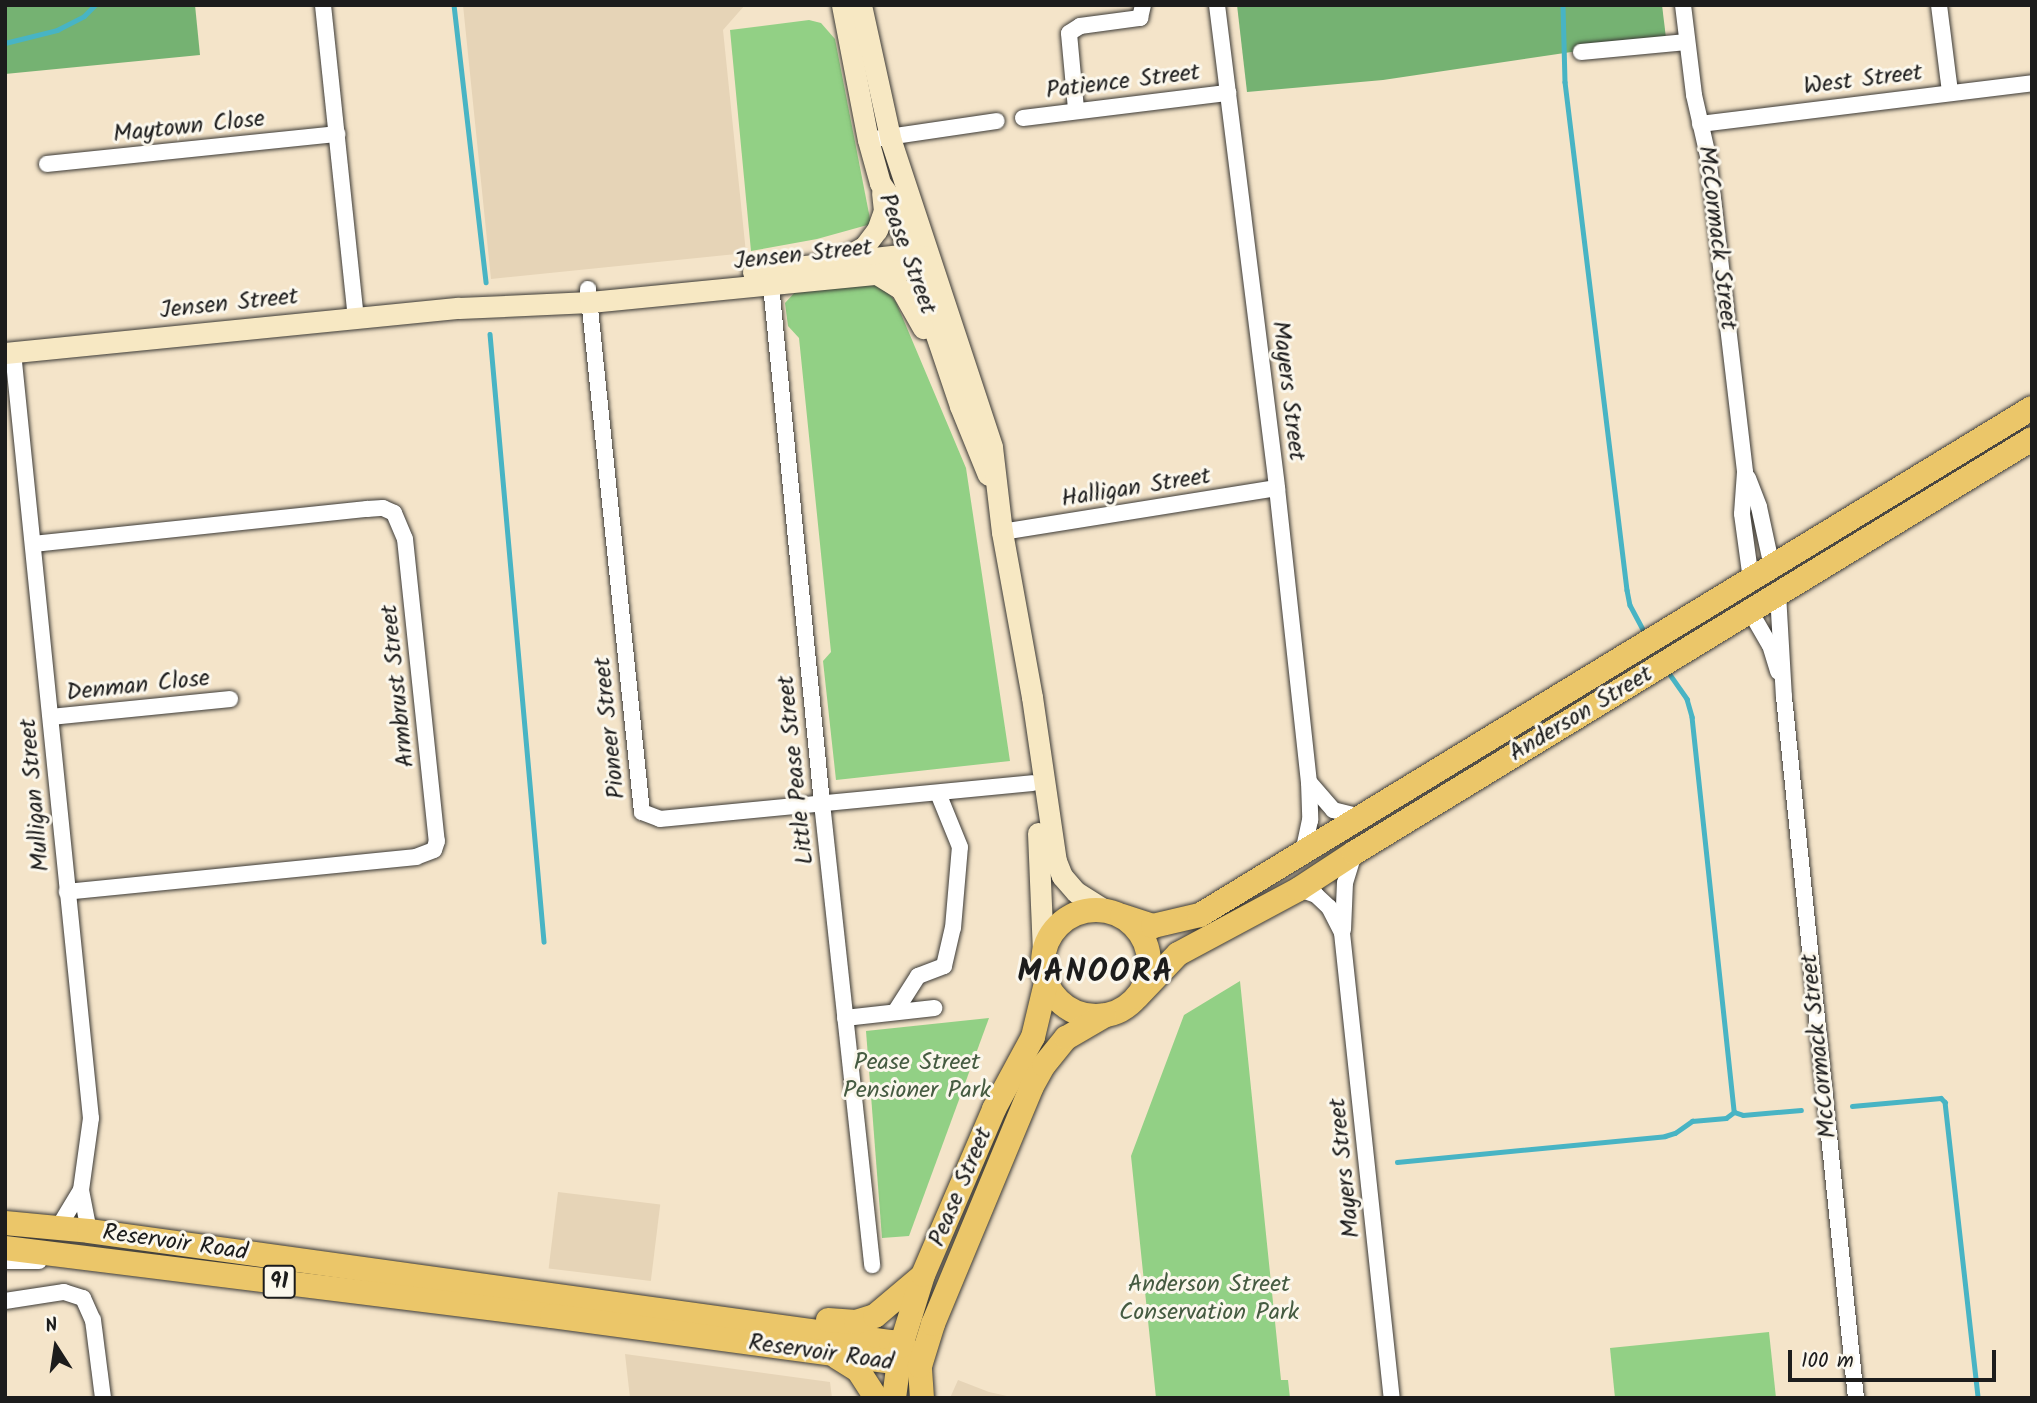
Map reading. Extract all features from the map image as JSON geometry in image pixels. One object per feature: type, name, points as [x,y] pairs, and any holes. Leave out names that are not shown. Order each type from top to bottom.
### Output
[{"type":"main road","name":"Anderson Street","points":[[1114,914],[1153,926],[1191,919],[2032,408]]},
{"type":"main road","name":"Anderson Street","points":[[1137,997],[1178,954],[1298,889],[1354,852],[2032,439]]},
{"type":"main road","name":"McCormack Street","points":[[1772,567],[1778,594]]},
{"type":"main road","name":"McCormack Street","points":[[1750,611],[1751,580]]},
{"type":"main road","points":[[1082,912],[1114,914],[1141,934],[1149,953],[1147,979],[1137,997],[1122,1009],[1104,1016],[1083,1015],[1069,1009],[1053,995],[1046,983],[1043,953],[1054,930],[1066,919],[1082,912]]},
{"type":"main road","name":"Pease Street","points":[[894,1398],[906,1359],[923,1275],[994,1109],[1033,1037],[1046,983]]},
{"type":"main road","name":"Pease Street","points":[[906,1359],[948,1284],[1031,1088],[1044,1065],[1066,1038],[1104,1016]]},
{"type":"main road","name":"Reservoir Road","points":[[5,1223],[89,1231],[704,1317],[906,1359]]},
{"type":"main road","name":"Reservoir Road","points":[[5,1248],[552,1316],[830,1355],[906,1359]]},
{"type":"main road","points":[[704,1317],[751,1310],[856,1322],[883,1312],[923,1275]]},
{"type":"main road","name":"91","points":[[830,1355],[846,1361],[858,1370],[876,1398]]},
{"type":"main road","name":"Pease Street","points":[[906,1359],[922,1398]]},
{"type":"street","points":[[323,5],[356,318]]},
{"type":"street","name":"Pease Street","points":[[842,5],[868,140],[880,184],[917,259],[988,435],[1002,532],[1032,697],[1042,869],[1043,953]]},
{"type":"street","name":"Pease Street","points":[[861,5],[917,259],[948,373],[998,496]]},
{"type":"street","points":[[1076,109],[1069,33],[1080,26],[1140,18],[1143,5]]},
{"type":"street","name":"Mayers Street","points":[[1217,5],[1277,488],[1309,782],[1310,820],[1303,852]]},
{"type":"street","name":"McCormack Street","points":[[1683,5],[1700,124],[1708,156],[1745,472],[1742,514],[1751,580]]},
{"type":"street","points":[[1939,5],[1950,93]]},
{"type":"street","points":[[1581,52],[1687,41]]},
{"type":"street","name":"West Street","points":[[1700,124],[2032,83]]},
{"type":"street","name":"Patience Street","points":[[1023,118],[1076,109],[1228,93]]},
{"type":"street","points":[[868,140],[997,121]]},
{"type":"street","name":"Maytown Close","points":[[47,164],[337,134]]},
{"type":"street","points":[[838,261],[864,247],[877,230],[884,211],[880,184]]},
{"type":"street","name":"Jensen Street","points":[[9,353],[459,308],[504,299],[589,296],[770,277],[877,274],[917,259]]},
{"type":"street","name":"Jensen Street","points":[[770,277],[838,261],[917,259]]},
{"type":"street","points":[[877,274],[895,284],[907,296],[948,373]]},
{"type":"street","name":"Little Pease Street","points":[[770,277],[822,803],[872,1265]]},
{"type":"street","name":"Pioneer Street","points":[[589,296],[642,812],[646,816],[660,819],[1038,783]]},
{"type":"street","name":"Mulligan Street","points":[[9,353],[33,544],[91,1118],[81,1190],[89,1231]]},
{"type":"street","name":"McCormack Street","points":[[1745,472],[1759,507],[1772,567]]},
{"type":"street","name":"Halligan Street","points":[[1002,532],[1277,488]]},
{"type":"street","name":"Armbrust Street","points":[[33,544],[367,509],[383,508],[394,513],[405,539],[437,841],[434,850],[416,857],[68,892]]},
{"type":"street","name":"McCormack Street","points":[[1778,594],[1784,694],[1856,1398]]},
{"type":"street","name":"McCormack Street","points":[[1750,611],[1771,649],[1784,694]]},
{"type":"street","name":"Denman Close","points":[[51,718],[230,699]]},
{"type":"street","points":[[1309,782],[1333,810],[1362,817]]},
{"type":"street","name":"Pease Street","points":[[1038,783],[1059,871],[1081,896],[1114,914]]},
{"type":"street","points":[[895,1012],[918,976],[944,966],[954,928],[960,847],[938,793]]},
{"type":"street","name":"Mayers Street","points":[[1354,852],[1345,883],[1342,933],[1392,1398]]},
{"type":"street","name":"Mayers Street","points":[[1298,889],[1315,895],[1329,907],[1342,933]]},
{"type":"street","points":[[845,1018],[934,1008]]},
{"type":"street","name":"Mulligan Street","points":[[58,1228],[81,1190]]},
{"type":"street","points":[[5,1261],[30,1262],[61,1254]]},
{"type":"street","points":[[5,1301],[64,1292],[83,1298],[93,1320],[103,1398]]},
{"type":"shaded area","points":[[463,5],[745,5],[723,30],[746,253],[491,279]]},
{"type":"shaded area","points":[[558,1192],[660,1205],[651,1281],[549,1268]]},
{"type":"shaded area","points":[[625,1354],[830,1382],[832,1398],[630,1398]]},
{"type":"shaded area","points":[[958,1380],[989,1392],[1016,1398],[950,1398]]},
{"type":"green space","points":[[5,5],[195,5],[200,55],[5,74]]},
{"type":"green space","points":[[1237,5],[1662,5],[1666,38],[1383,80],[1247,92]]},
{"type":"green space","points":[[809,20],[821,23],[835,39],[871,224],[817,239],[751,251],[730,30]]},
{"type":"green space","points":[[872,284],[885,289],[896,302],[966,468],[1010,761],[836,780],[823,661],[831,652],[799,338],[788,326],[785,303],[796,291]]},
{"type":"green space","name":"Anderson Street Conservation Park","points":[[1240,981],[1281,1380],[1288,1380],[1290,1398],[1156,1398],[1131,1156],[1184,1015]]},
{"type":"green space","name":"Pease Street Pensioner Park","points":[[989,1018],[909,1236],[882,1238],[866,1031]]},
{"type":"green space","points":[[1769,1332],[1776,1398],[1615,1398],[1610,1348]]},
{"type":"waterway","points":[[5,43],[57,30],[84,16],[95,5]]},
{"type":"waterway","points":[[454,5],[486,282]]},
{"type":"waterway","points":[[1563,5],[1565,82],[1627,590],[1630,605],[1644,631]]},
{"type":"waterway","points":[[490,334],[544,942]]},
{"type":"waterway","points":[[1669,673],[1687,699],[1692,717],[1734,1112]]},
{"type":"waterway","points":[[1852,1106],[1941,1098],[1945,1102],[1978,1398]]},
{"type":"waterway","points":[[1397,1162],[1665,1136],[1675,1133],[1692,1121],[1726,1118],[1734,1112],[1743,1115],[1801,1110]]},
{"type":"district","name":"MANOORA","points":[[1096,973]]}]
